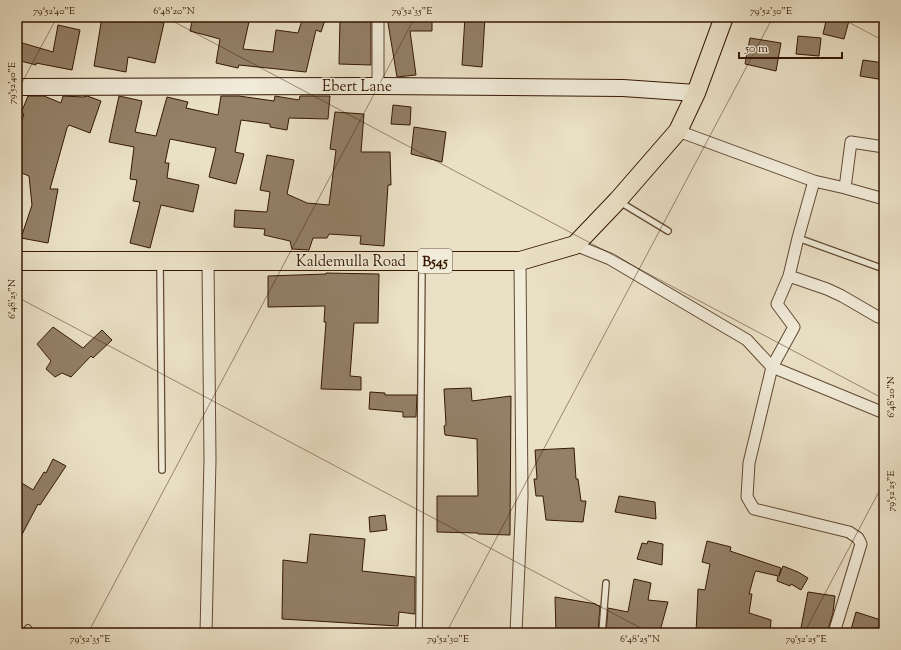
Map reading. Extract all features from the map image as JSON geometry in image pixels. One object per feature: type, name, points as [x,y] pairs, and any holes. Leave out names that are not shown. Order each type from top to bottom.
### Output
[{"type":"main road","points":[[575,245],[618,200],[678,131],[696,93],[724,17]]},
{"type":"main road","name":"Kaldemulla Road","points":[[17,261],[520,261],[575,245]]},
{"type":"street","points":[[378,17],[378,86]]},
{"type":"street","name":"Ebert Lane","points":[[17,87],[378,86],[624,88],[696,93]]},
{"type":"street","points":[[678,131],[814,181],[884,199]]},
{"type":"street","points":[[845,188],[851,142],[884,147]]},
{"type":"street","points":[[814,181],[789,276],[777,304],[794,327],[772,367],[749,463],[747,497],[754,509],[848,532],[858,538],[860,544],[834,633]]},
{"type":"street","points":[[575,245],[610,260],[747,340],[772,367],[884,413]]},
{"type":"street","points":[[516,633],[522,497],[520,261]]},
{"type":"street","points":[[206,633],[210,459],[208,262]]},
{"type":"street","points":[[789,276],[827,289],[842,296],[878,318]]},
{"type":"lane","points":[[618,200],[668,231]]},
{"type":"lane","points":[[798,238],[884,269]]},
{"type":"lane","points":[[419,630],[422,261]]},
{"type":"lane","points":[[160,262],[162,470]]},
{"type":"lane","points":[[602,633],[606,583]]},
{"type":"building","points":[[102,17],[137,17],[164,23],[155,63],[128,57],[126,72],[94,66]]},
{"type":"building","points":[[193,17],[205,17],[218,20],[219,17],[250,17],[243,49],[273,52],[276,30],[298,33],[303,17],[326,17],[321,32],[316,30],[306,72],[239,65],[238,68],[216,63],[220,39],[190,31]]},
{"type":"building","points":[[387,17],[432,17],[432,31],[410,31],[416,75],[397,77]]},
{"type":"building","points":[[465,17],[485,17],[482,67],[462,65]]},
{"type":"building","points":[[827,17],[850,17],[844,39],[823,34]]},
{"type":"building","points":[[340,19],[371,20],[371,65],[339,64]]},
{"type":"building","points":[[58,25],[80,30],[72,70],[36,63],[36,65],[17,60],[19,42],[53,52]]},
{"type":"building","points":[[798,36],[821,38],[819,56],[796,54]]},
{"type":"building","points":[[750,38],[781,43],[776,71],[745,64]]},
{"type":"building","points":[[863,60],[884,63],[884,80],[860,76]]},
{"type":"building","points":[[28,96],[44,96],[61,103],[63,96],[87,96],[101,101],[90,133],[69,125],[67,128],[50,189],[58,189],[48,243],[21,238],[32,205],[29,176],[17,171],[17,134],[24,114],[21,113]]},
{"type":"building","points":[[119,96],[142,101],[135,132],[156,136],[167,97],[188,102],[186,108],[218,115],[221,96],[239,96],[274,101],[275,96],[299,100],[300,96],[330,96],[328,119],[289,118],[287,130],[270,127],[270,124],[241,120],[235,152],[244,154],[236,184],[209,177],[216,148],[170,139],[165,163],[169,163],[167,178],[199,185],[193,212],[161,205],[150,248],[130,243],[140,202],[133,201],[137,180],[130,179],[134,147],[109,142]]},
{"type":"building","points":[[393,105],[411,107],[410,125],[391,124]]},
{"type":"building","points":[[335,112],[364,114],[361,152],[390,152],[391,185],[388,185],[384,246],[360,244],[361,236],[329,234],[327,238],[313,238],[309,250],[292,249],[290,241],[264,235],[265,229],[234,227],[235,210],[267,212],[270,192],[260,190],[267,155],[294,160],[287,194],[307,203],[329,205],[336,150],[330,149]]},
{"type":"building","points":[[414,127],[446,132],[442,162],[411,154]]},
{"type":"building","points":[[326,273],[379,274],[378,323],[354,323],[350,376],[361,377],[361,390],[321,389],[326,322],[324,322],[325,306],[268,307],[268,276]]},
{"type":"building","points":[[53,327],[83,348],[102,330],[112,340],[93,358],[91,356],[71,377],[62,373],[55,377],[46,369],[51,361],[37,344]]},
{"type":"building","points":[[471,388],[472,401],[511,396],[510,535],[437,532],[437,496],[478,496],[477,439],[445,435],[444,426],[446,425],[444,389]]},
{"type":"building","points":[[370,392],[385,393],[385,395],[417,395],[416,417],[403,417],[403,412],[369,409]]},
{"type":"building","points":[[574,448],[576,479],[578,479],[581,501],[586,501],[583,522],[546,520],[543,496],[536,496],[534,479],[537,479],[535,450]]},
{"type":"building","points":[[53,459],[66,466],[40,505],[38,504],[17,544],[17,480],[33,490],[44,472],[46,473]]},
{"type":"building","points":[[619,496],[655,502],[656,519],[615,512]]},
{"type":"building","points":[[385,515],[387,530],[370,532],[369,517]]},
{"type":"building","points":[[310,534],[365,539],[362,571],[415,577],[415,614],[399,612],[398,626],[282,619],[283,560],[307,563]]},
{"type":"building","points":[[648,541],[663,544],[662,565],[637,559],[642,543],[647,544]]},
{"type":"building","points":[[707,541],[731,547],[730,551],[781,568],[779,576],[783,566],[808,578],[801,590],[791,584],[790,586],[777,581],[778,576],[755,572],[749,594],[752,594],[749,613],[771,620],[770,633],[747,628],[746,633],[696,633],[698,589],[705,590],[710,564],[702,562]]},
{"type":"building","points":[[634,579],[651,583],[648,600],[668,602],[660,631],[648,628],[647,633],[606,633],[608,608],[628,612]]},
{"type":"building","points":[[808,592],[835,596],[833,613],[827,633],[800,633]]},
{"type":"building","points":[[555,597],[600,606],[598,633],[556,633]]},
{"type":"building","points":[[856,612],[884,621],[884,633],[850,633]]}]
